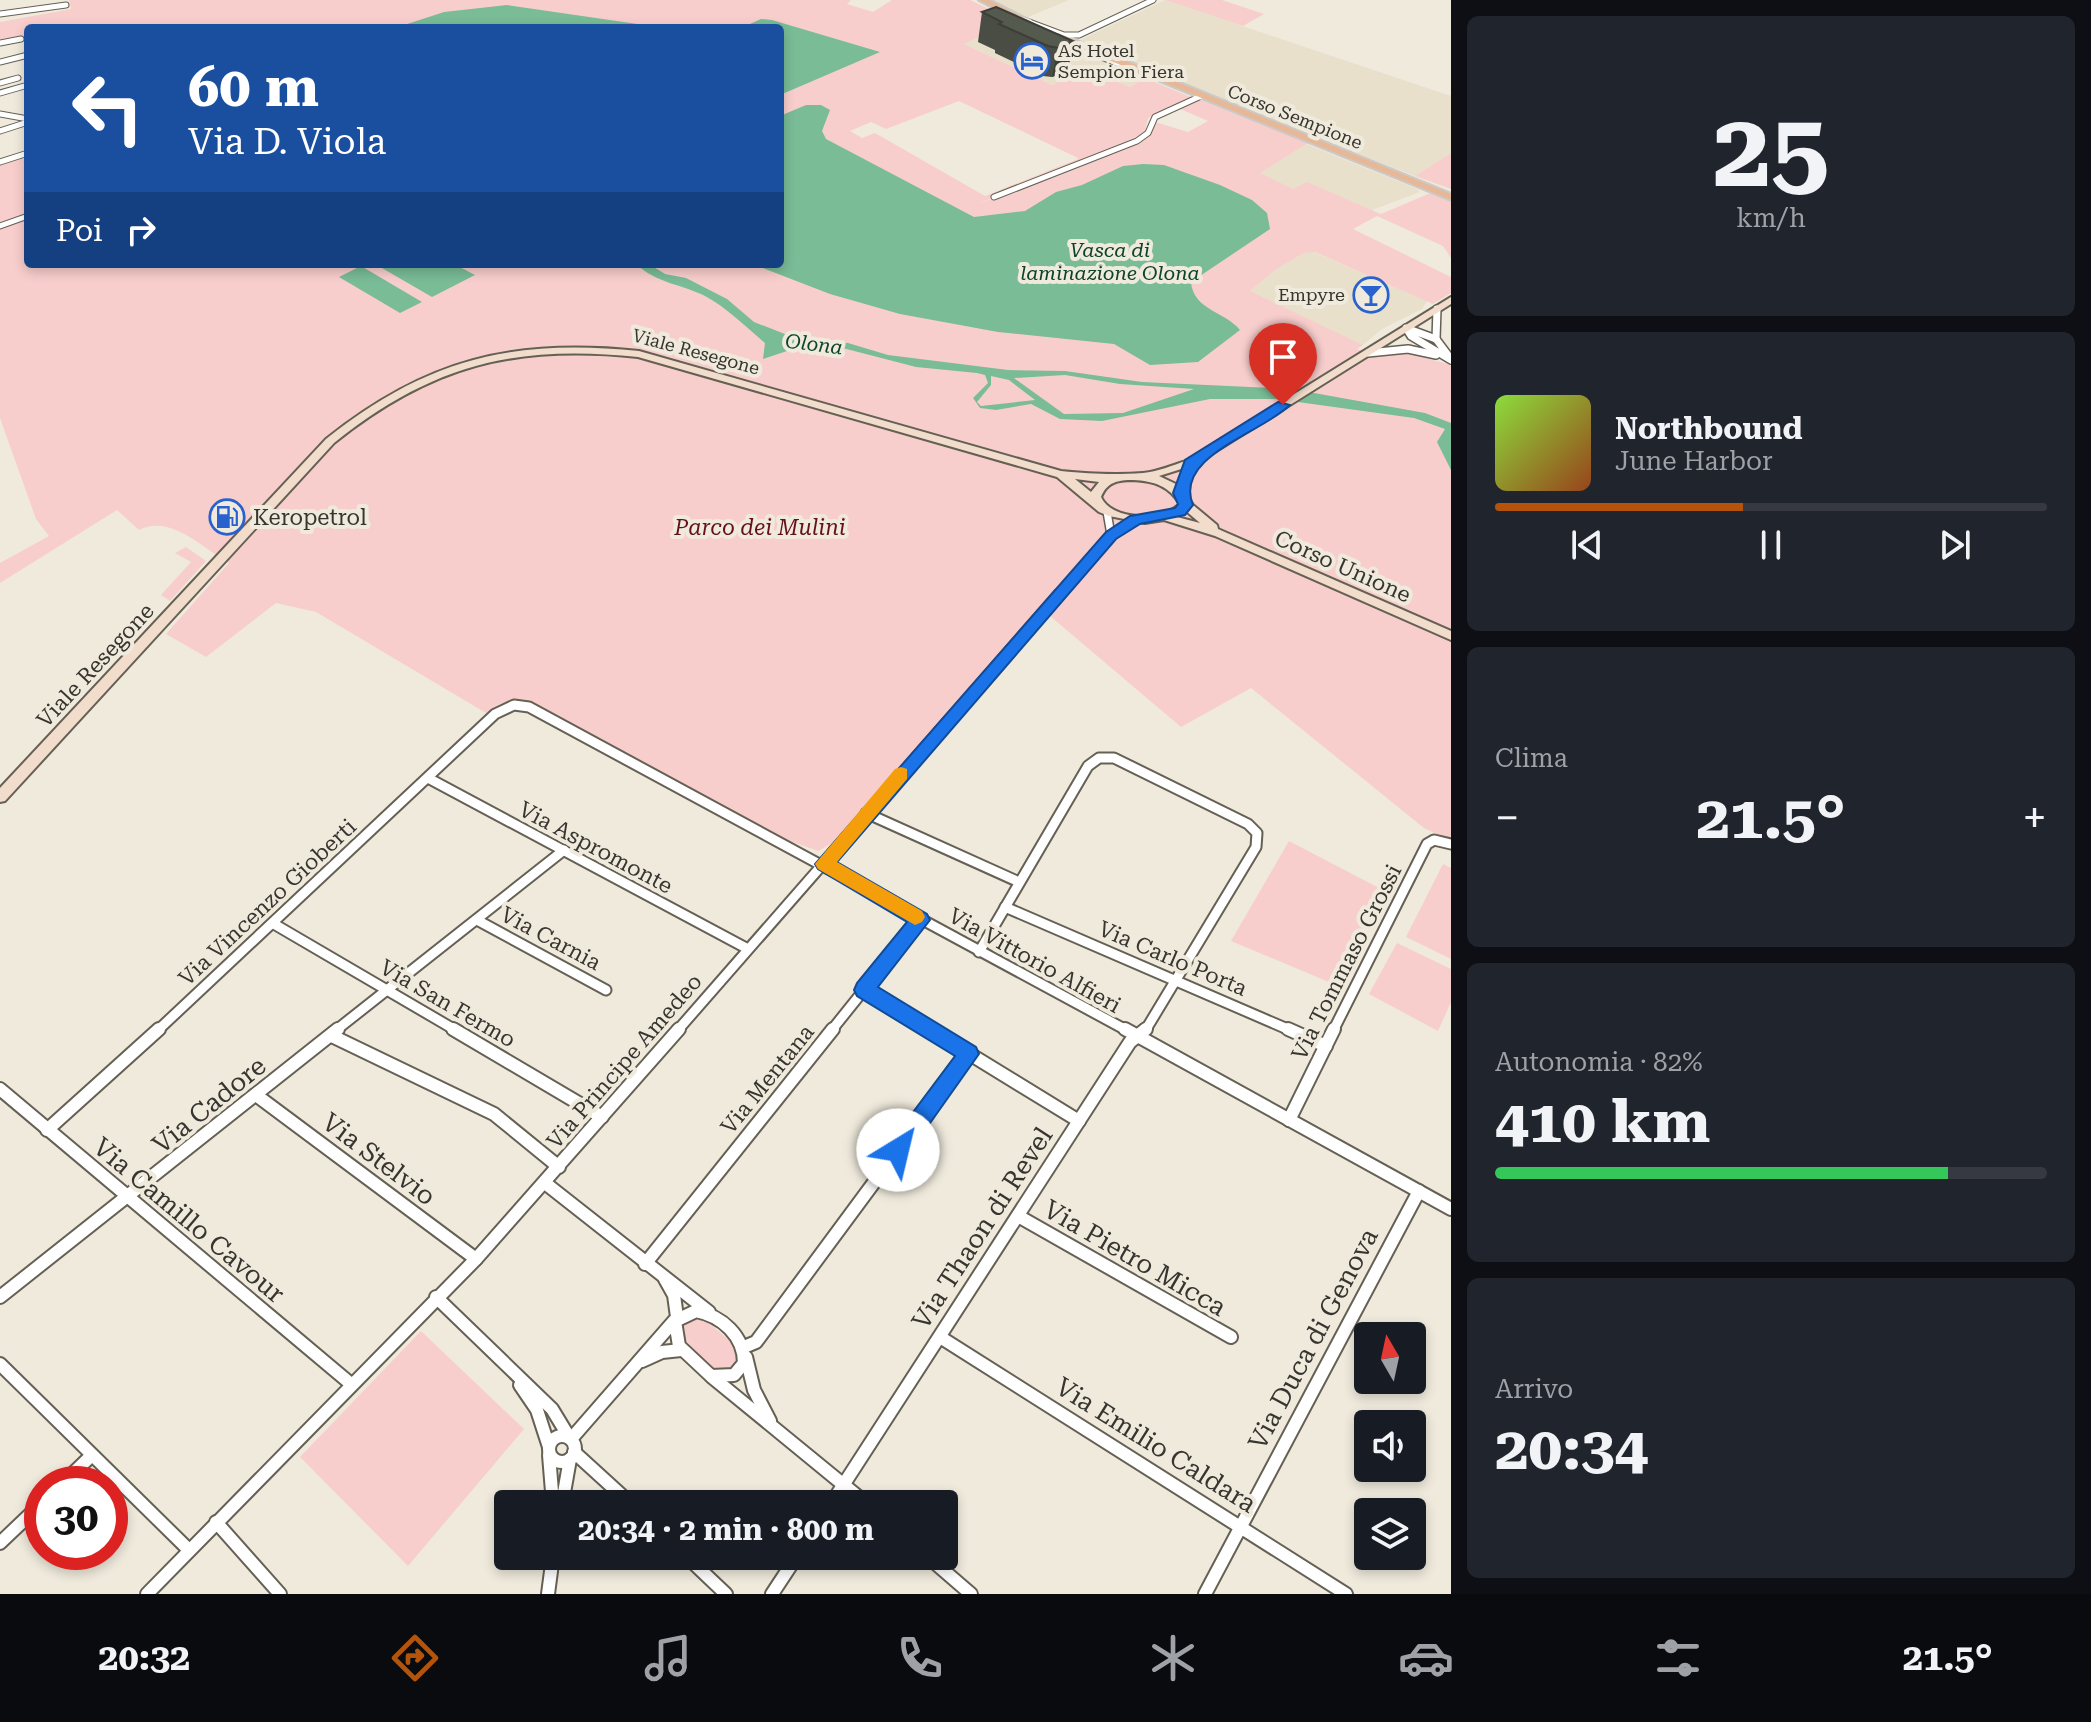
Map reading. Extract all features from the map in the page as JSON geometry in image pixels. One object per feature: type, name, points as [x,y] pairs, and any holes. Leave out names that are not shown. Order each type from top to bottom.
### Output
[{"type":"main road","name":"Corso Sempione","points":[[983,0],[1127,67],[1451,197]]},
{"type":"street","points":[[1127,67],[1082,44],[1080,39],[1153,0]]},
{"type":"street","points":[[0,14],[66,5]]},
{"type":"street","points":[[1024,20],[1068,36],[1087,33]]},
{"type":"street","name":"Corso Sempione","points":[[1024,20],[1057,40],[1056,49],[1073,46],[1127,67]]},
{"type":"street","points":[[0,43],[21,39]]},
{"type":"street","points":[[0,62],[24,56]]},
{"type":"street","points":[[0,83],[18,78]]},
{"type":"street","points":[[0,93],[24,86]]},
{"type":"street","points":[[994,197],[1137,141],[1148,133],[1153,118],[1201,96]]},
{"type":"street","points":[[0,114],[24,120]]},
{"type":"street","points":[[0,131],[24,122]]},
{"type":"street","points":[[0,162],[24,154]]},
{"type":"street","points":[[0,226],[24,217]]},
{"type":"street","name":"Viale Resegone","points":[[0,797],[330,441],[386,397],[454,368],[503,355],[549,349],[595,349],[659,358],[1060,474],[1111,480],[1145,477],[1190,463],[1368,353],[1408,332],[1451,300]]},
{"type":"street","points":[[1437,309],[1436,339],[1451,360]]},
{"type":"street","points":[[1408,332],[1436,339]]},
{"type":"street","points":[[1408,332],[1451,360]]},
{"type":"street","points":[[1368,353],[1408,349],[1451,360]]},
{"type":"street","points":[[1103,508],[1136,520],[1166,517],[1180,512],[1190,463]]},
{"type":"street","name":"Viale Resegone","points":[[1060,474],[1103,508]]},
{"type":"street","name":"Corso Unione","points":[[1145,477],[1165,482],[1219,533]]},
{"type":"street","points":[[1111,480],[1096,491],[1111,535]]},
{"type":"street","name":"Corso Unione","points":[[1166,517],[1219,533],[1451,636]]},
{"type":"street","name":"Via Principe Amedeo","points":[[147,1594],[476,1259],[1111,535],[1136,520]]},
{"type":"street","name":"Via Vincenzo Gioberti","points":[[47,1130],[274,924],[495,714],[514,705]]},
{"type":"street","name":"Via Vittorio Alfieri","points":[[514,705],[529,707],[824,864],[920,920],[1451,1209]]},
{"type":"street","name":"Via Thaon di Revel","points":[[840,1490],[1130,1042],[1143,1035],[1256,847],[1258,837],[1253,827],[1114,758],[1099,758],[1088,766],[1019,882]]},
{"type":"street","name":"Via Aspromonte","points":[[428,778],[748,949]]},
{"type":"street","points":[[866,813],[1019,882],[979,952]]},
{"type":"street","name":"Via Tommaso Grossi","points":[[1289,1120],[1427,844],[1434,840],[1451,844]]},
{"type":"street","name":"Via Cadore","points":[[0,1297],[564,850]]},
{"type":"street","name":"Via Carlo Porta","points":[[1005,907],[1326,1046]]},
{"type":"street","name":"Via Carnia","points":[[477,920],[606,990]]},
{"type":"street","name":"Via Mentana","points":[[645,1264],[920,920]]},
{"type":"street","name":"Via San Fermo","points":[[274,924],[602,1117]]},
{"type":"street","points":[[864,990],[1079,1121]]},
{"type":"street","points":[[332,1036],[494,1114],[559,1167]]},
{"type":"street","points":[[711,1376],[734,1375],[741,1370],[745,1351],[756,1342],[969,1054]]},
{"type":"street","name":"Via Camillo Cavour","points":[[0,1089],[351,1384]]},
{"type":"street","name":"Via Stelvio","points":[[256,1095],[476,1259]]},
{"type":"street","points":[[545,1183],[710,1313],[745,1351],[754,1390],[772,1424]]},
{"type":"street","name":"Via Duca di Genova","points":[[1205,1594],[1419,1191]]},
{"type":"street","name":"Via Pietro Micca","points":[[1018,1216],[1231,1337]]},
{"type":"street","points":[[665,1279],[674,1295],[676,1319],[673,1331],[681,1350],[851,1490]]},
{"type":"street","points":[[436,1297],[563,1420],[571,1447],[564,1490]]},
{"type":"street","points":[[514,1375],[537,1410],[554,1461],[571,1447],[676,1319],[690,1311],[710,1313]]},
{"type":"street","name":"Via Emilio Caldara","points":[[940,1337],[1346,1594]]},
{"type":"street","points":[[639,1363],[662,1352],[681,1350]]},
{"type":"street","points":[[0,1364],[189,1550]]},
{"type":"street","points":[[552,1490],[549,1451],[557,1436],[616,1490]]},
{"type":"street","points":[[81,1466],[92,1455]]},
{"type":"street","points":[[0,1543],[24,1520]]},
{"type":"street","points":[[216,1522],[280,1594]]},
{"type":"street","points":[[548,1594],[551,1570]]},
{"type":"street","points":[[701,1570],[726,1594]]},
{"type":"street","points":[[772,1594],[788,1570]]},
{"type":"street","points":[[943,1570],[971,1594]]},
{"type":"shaded area","points":[[984,0],[1069,0],[1023,19]]},
{"type":"shaded area","points":[[1165,0],[1451,96],[1451,153],[1415,176],[1076,42]]},
{"type":"shaded area","points":[[1000,28],[1067,47],[1145,78],[1130,87],[1086,69],[1052,85],[964,44]]},
{"type":"shaded area","points":[[1306,144],[1420,192],[1372,210],[1307,183],[1293,190],[1259,173]]},
{"type":"shaded area","points":[[1314,252],[1427,301],[1422,309],[1382,329],[1363,345],[1249,292],[1275,270],[1304,253]]},
{"type":"green space","name":"Parco dei Mulini","points":[[69,0],[851,0],[847,4],[873,12],[892,0],[970,0],[1014,21],[964,44],[1052,85],[1086,69],[1130,87],[1145,78],[1193,98],[1148,118],[1144,134],[980,203],[1058,176],[1144,140],[1151,134],[1155,122],[1188,132],[1208,121],[1178,108],[1198,99],[1308,143],[1260,173],[1293,189],[1307,182],[1381,214],[1433,192],[1451,200],[1451,258],[1443,246],[1377,216],[1353,229],[1451,277],[1451,293],[1433,304],[1315,252],[1304,253],[1275,270],[1250,291],[1363,345],[1357,349],[1376,356],[1409,353],[1451,365],[1451,841],[1424,828],[1251,688],[1181,727],[1050,616],[1038,610],[834,842],[818,851],[776,836],[532,703],[508,702],[486,713],[316,612],[276,603],[206,657],[166,634],[229,563],[174,529],[151,526],[139,530],[117,510],[0,583],[0,563],[49,536],[36,519],[0,418],[0,165],[24,156],[24,268],[784,268],[784,24],[24,24],[24,37],[0,41],[0,22],[71,9]],"holes":[[[959,101],[1078,159],[985,196],[875,133],[862,138],[850,131],[871,122],[886,129]]]},
{"type":"green space","points":[[1165,0],[1222,0],[1264,14],[1243,26]]},
{"type":"green space","points":[[1451,153],[1451,189],[1415,176]]},
{"type":"green space","points":[[186,547],[206,561],[170,601],[161,595],[191,562],[175,553]]},
{"type":"green space","points":[[1289,841],[1383,890],[1336,985],[1231,941]]},
{"type":"green space","points":[[1443,864],[1451,868],[1451,959],[1406,937]]},
{"type":"green space","points":[[1397,943],[1451,969],[1451,1002],[1438,1031],[1369,994]]},
{"type":"green space","points":[[691,1316],[703,1318],[736,1346],[738,1363],[728,1372],[704,1362],[685,1342],[678,1326]]},
{"type":"green space","points":[[421,1331],[524,1429],[408,1566],[300,1457]]},
{"type":"water","points":[[507,5],[638,24],[407,24],[444,12]]},
{"type":"water","points":[[761,19],[772,20],[880,52],[784,93],[784,24],[750,24]]},
{"type":"water","name":"Vasca di laminazione Olona","points":[[806,105],[821,105],[830,110],[822,131],[826,139],[974,217],[1025,211],[1056,192],[1082,185],[1123,166],[1143,164],[1164,165],[1252,200],[1267,213],[1270,229],[1191,282],[1193,291],[1204,305],[1240,330],[1198,362],[1150,365],[1114,344],[998,332],[900,314],[830,294],[762,268],[784,268],[784,114]]},
{"type":"water","points":[[357,268],[364,268],[422,302],[400,313],[339,277]]},
{"type":"water","points":[[382,268],[462,268],[475,275],[432,297]]},
{"type":"water","name":"Olona","points":[[641,268],[655,268],[665,274],[686,278],[727,299],[754,322],[795,338],[848,343],[888,355],[1008,370],[1065,371],[1142,382],[1292,389],[1425,413],[1451,423],[1451,470],[1437,442],[1445,429],[1414,418],[1276,399],[1210,399],[1102,421],[1060,419],[1031,404],[996,410],[980,408],[973,398],[988,383],[985,375],[977,373],[916,367],[835,346],[790,350],[763,359],[765,343],[721,306],[696,292],[660,279]],"holes":[[[1065,375],[1120,384],[1194,389],[1123,413],[1064,414],[1014,378]],[[991,376],[1009,380],[1035,400],[981,406],[977,402],[991,385]]]},
{"type":"building","points":[[996,7],[1073,41],[1058,48],[1048,46],[999,24],[1002,22],[982,12]]},
{"type":"slow traffic","points":[[901,774],[824,864],[915,917]]},
{"type":"place","name":"AS Hotel Sempion Fiera","points":[[1032,61]]},
{"type":"place","name":"Empyre","points":[[1371,295]]},
{"type":"place","name":"Keropetrol","points":[[227,517]]},
{"type":"route","points":[[898,1150],[969,1054],[864,990],[920,920],[824,864],[1111,535],[1136,520],[1166,517],[1180,512],[1185,505],[1181,493],[1190,463],[1283,405]]}]
